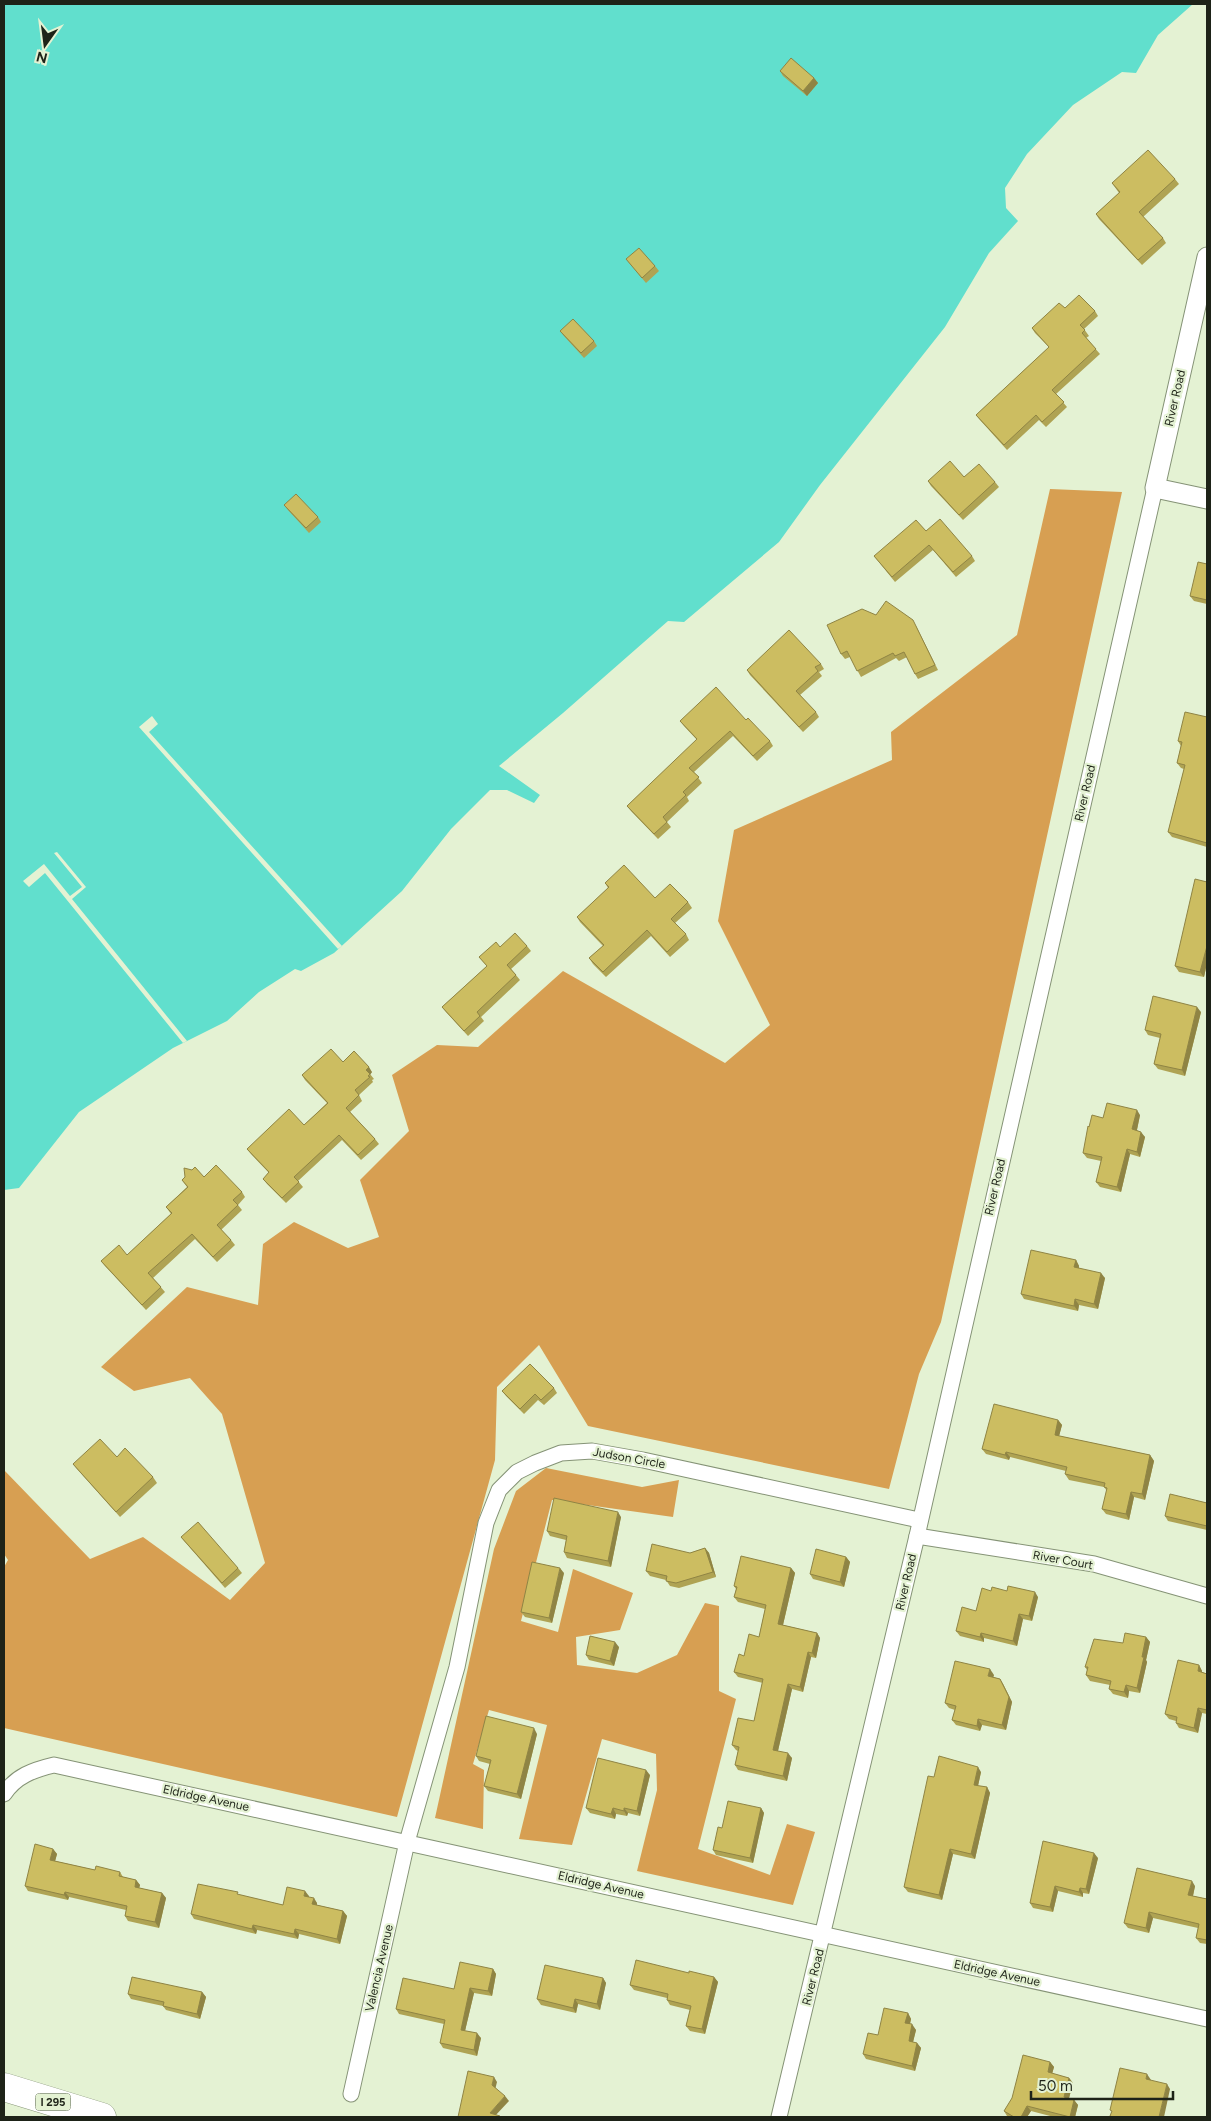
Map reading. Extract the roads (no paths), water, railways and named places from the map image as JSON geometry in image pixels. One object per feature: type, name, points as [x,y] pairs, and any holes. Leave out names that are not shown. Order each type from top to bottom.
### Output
[{"type":"highway","name":"I 295","points":[[4,2086],[102,2117]]},
{"type":"street","name":"River Road","points":[[780,2117],[916,1536],[1207,257]]},
{"type":"street","points":[[1155,488],[1207,499]]},
{"type":"street","name":"Judson Circle","points":[[407,1842],[457,1667],[486,1523],[499,1490],[517,1472],[561,1453],[592,1451],[643,1460],[919,1520]]},
{"type":"street","name":"River Court","points":[[916,1536],[1094,1564],[1207,1596]]},
{"type":"street","name":"Eldridge Avenue","points":[[4,1794],[9,1786],[32,1770],[54,1765],[1207,2019]]},
{"type":"street","name":"Valencia Avenue","points":[[351,2094],[407,1842]]},
{"type":"water","points":[[4,4],[1193,4],[1158,35],[1136,73],[1122,72],[1073,105],[1027,154],[1005,188],[1006,208],[1018,221],[989,253],[945,327],[820,485],[779,542],[684,622],[668,621],[499,766],[540,795],[534,803],[507,790],[490,790],[451,829],[402,891],[334,953],[301,971],[295,969],[259,992],[227,1021],[173,1048],[79,1112],[19,1188],[4,1190]]}]
